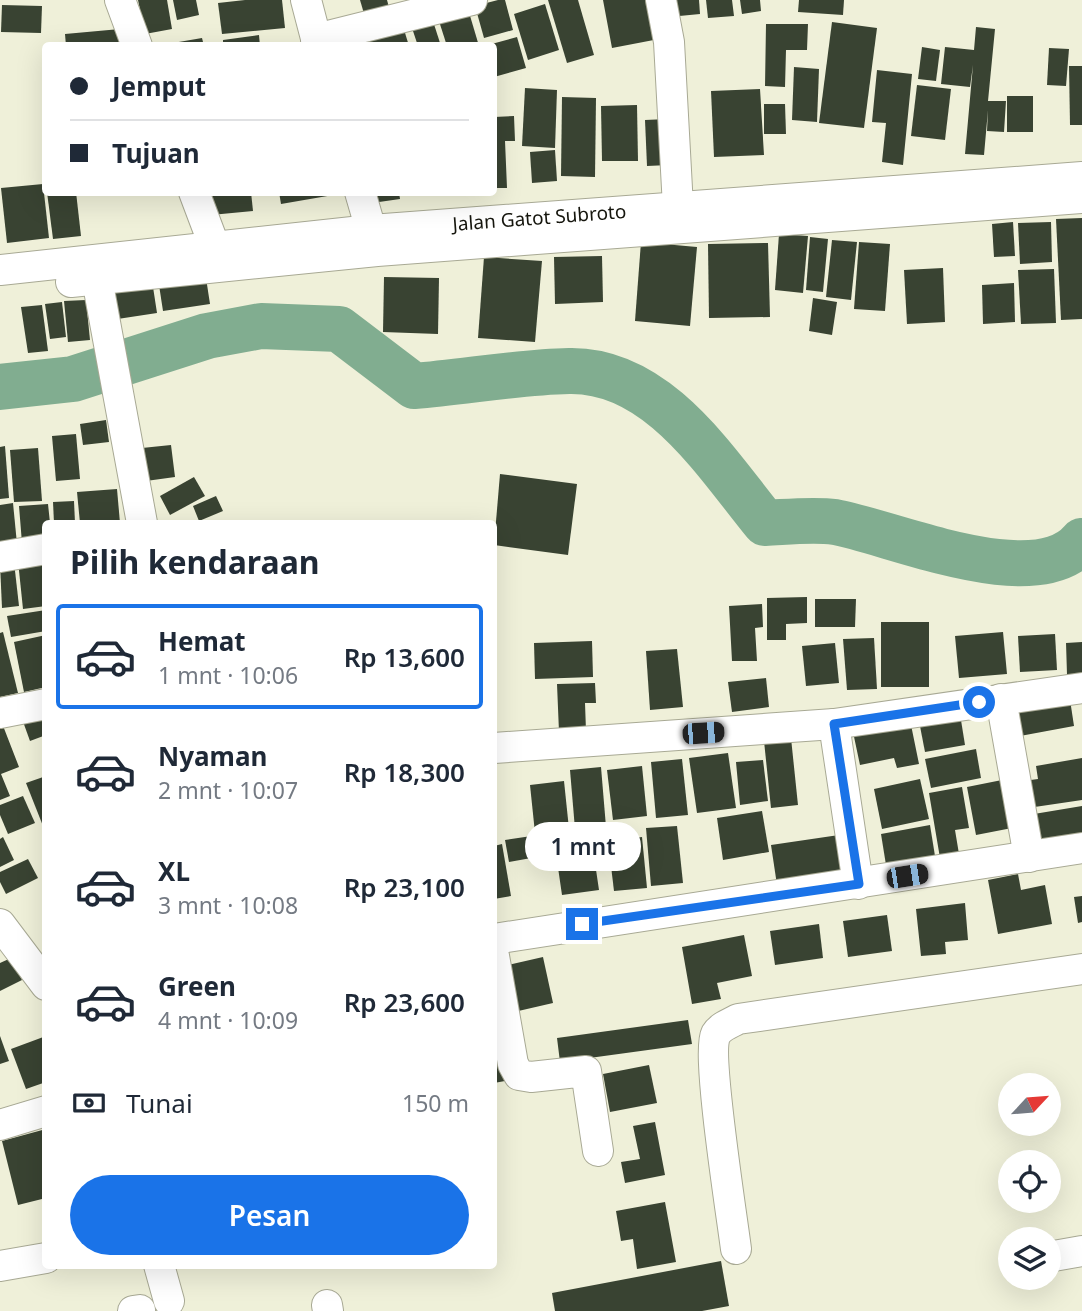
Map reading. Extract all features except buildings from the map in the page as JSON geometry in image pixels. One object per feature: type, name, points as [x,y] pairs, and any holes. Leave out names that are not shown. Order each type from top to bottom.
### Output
[{"type":"street","points":[[120,0],[136,42]]},
{"type":"street","points":[[306,0],[317,42],[472,0]]},
{"type":"street","points":[[661,0],[669,42],[678,207]]},
{"type":"street","name":"Jalan Gatot Subroto","points":[[0,288],[99,292],[374,241],[678,207],[818,208],[1082,177]]},
{"type":"street","points":[[196,196],[214,245]]},
{"type":"street","points":[[361,196],[374,241]]},
{"type":"street","name":"Jalan Gatot Subroto","points":[[0,270],[214,245],[374,241],[818,208],[1082,198]]},
{"type":"street","points":[[99,292],[141,520]]},
{"type":"street","points":[[0,557],[42,549]]},
{"type":"street","points":[[497,748],[834,724],[1082,688]]},
{"type":"street","points":[[1001,699],[1028,857]]},
{"type":"street","points":[[0,713],[42,705]]},
{"type":"street","points":[[834,724],[859,884]]},
{"type":"street","points":[[497,938],[1082,848]]},
{"type":"street","points":[[0,924],[42,980]]},
{"type":"street","points":[[736,1249],[713,1067],[715,1035],[720,1030],[738,1019],[1082,969]]},
{"type":"street","points":[[497,973],[513,1063],[519,1075],[531,1077],[586,1071],[598,1151]]},
{"type":"street","points":[[0,1125],[42,1112]]},
{"type":"street","points":[[1061,1255],[1082,1251]]},
{"type":"street","points":[[0,1266],[42,1259]]},
{"type":"street","points":[[160,1269],[169,1301]]},
{"type":"waterway","points":[[0,387],[73,379],[207,336],[261,326],[339,329],[414,386],[569,371],[601,374],[630,385],[657,402],[682,423],[765,523],[835,522],[963,556],[999,562],[1032,563],[1061,556],[1082,541]]},
{"type":"route","points":[[582,924],[859,884],[834,724],[979,702]]}]
